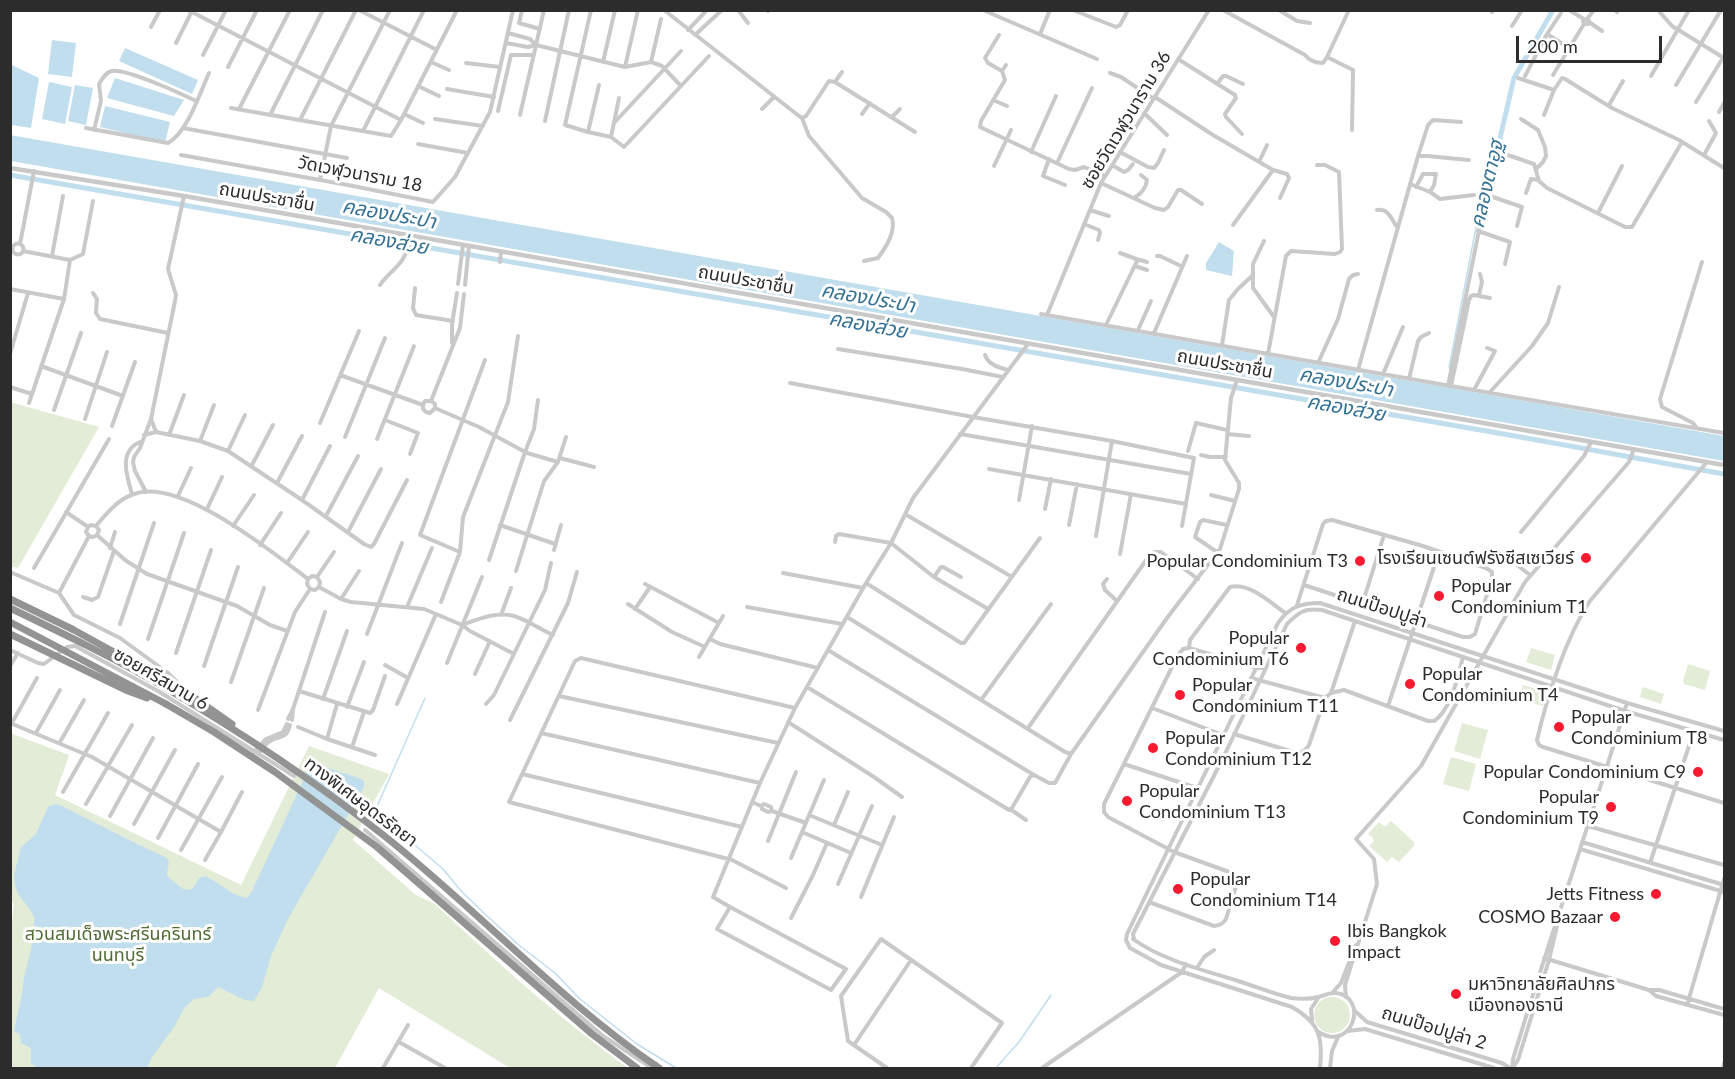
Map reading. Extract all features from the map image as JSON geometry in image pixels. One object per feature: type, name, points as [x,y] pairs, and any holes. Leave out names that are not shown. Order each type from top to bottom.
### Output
[{"type":"highway","points":[[10,599],[72,629],[185,691],[284,762]]},
{"type":"highway","name":"ทางพิเศษอุดรรัถยา","points":[[10,608],[86,645],[163,687],[284,762],[383,834],[598,1023],[659,1068]]},
{"type":"highway","name":"ทางพิเศษอุดรรัถยา","points":[[10,622],[166,704],[275,772],[377,847],[592,1034],[637,1068]]},
{"type":"highway","points":[[10,634],[128,691],[166,704]]},
{"type":"street","points":[[151,27],[160,10]]},
{"type":"street","points":[[203,55],[226,10]]},
{"type":"street","points":[[228,67],[257,10]]},
{"type":"street","points":[[239,109],[290,10]]},
{"type":"street","points":[[270,115],[323,10]]},
{"type":"street","points":[[300,120],[358,10],[437,50]]},
{"type":"street","points":[[320,180],[331,126],[390,10]]},
{"type":"street","points":[[363,131],[424,10]]},
{"type":"street","points":[[231,108],[391,136],[457,10]]},
{"type":"street","name":"วัดเวฬุวนาราม 18","points":[[181,155],[433,202],[455,177],[490,112],[513,10]]},
{"type":"street","points":[[522,10],[519,23],[540,29]]},
{"type":"street","points":[[520,115],[544,10]]},
{"type":"street","points":[[545,121],[569,10]]},
{"type":"street","points":[[591,10],[565,125],[611,137],[624,147],[709,56]]},
{"type":"street","points":[[603,62],[615,10]]},
{"type":"street","points":[[625,67],[638,10]]},
{"type":"street","points":[[664,10],[802,118],[809,136],[862,198],[892,218],[893,230],[884,251],[878,258],[864,261]]},
{"type":"street","points":[[688,30],[707,10]]},
{"type":"street","points":[[695,34],[722,10]]},
{"type":"street","points":[[738,10],[748,23]]},
{"type":"street","points":[[983,10],[1097,59]]},
{"type":"street","points":[[1040,34],[1050,10]]},
{"type":"street","points":[[1073,10],[1115,27],[1120,25],[1128,10]]},
{"type":"street","name":"ซอยวัดเวฬุวนาราม 36","points":[[1047,315],[1101,183],[1209,10]]},
{"type":"street","points":[[1223,10],[1305,55],[1308,59],[1323,63],[1349,10]]},
{"type":"street","points":[[1279,10],[1297,21],[1310,23]]},
{"type":"street","points":[[1512,26],[1522,10]]},
{"type":"street","points":[[1569,10],[1602,31]]},
{"type":"street","points":[[1553,75],[1594,10]]},
{"type":"street","points":[[1658,10],[1678,30],[1724,57],[1696,102]]},
{"type":"street","points":[[1651,76],[1689,10]]},
{"type":"street","points":[[1676,85],[1721,10]]},
{"type":"street","points":[[176,43],[191,11],[401,120]]},
{"type":"street","points":[[1525,76],[1561,13]]},
{"type":"street","points":[[651,62],[661,19]]},
{"type":"street","points":[[508,33],[530,39],[536,45]]},
{"type":"street","points":[[1547,34],[1569,48]]},
{"type":"street","points":[[999,35],[985,58],[988,63],[1002,71],[1005,80],[981,121],[980,127],[1057,163],[1075,170],[1084,167],[1105,176]]},
{"type":"street","points":[[506,43],[528,47],[536,45],[625,67],[651,62],[662,66],[681,86]]},
{"type":"street","points":[[614,123],[681,51]]},
{"type":"street","points":[[498,111],[511,55],[534,55]]},
{"type":"street","points":[[1327,57],[1353,70],[1352,130]]},
{"type":"street","points":[[1178,59],[1235,95],[1236,98],[1225,114],[1242,134]]},
{"type":"street","points":[[431,62],[449,70]]},
{"type":"street","points":[[466,63],[500,68]]},
{"type":"street","points":[[1002,71],[1006,65]]},
{"type":"street","points":[[94,130],[101,101],[99,84],[111,71],[132,75],[196,101]]},
{"type":"street","points":[[835,82],[843,72]]},
{"type":"street","points":[[86,128],[168,144],[183,128],[209,73]]},
{"type":"street","points":[[1110,73],[1121,77],[1273,170],[1287,174],[1289,178],[1280,198]]},
{"type":"street","points":[[1217,84],[1223,76],[1242,84]]},
{"type":"street","points":[[1518,78],[1554,90]]},
{"type":"street","points":[[1544,115],[1554,90],[1562,78],[1608,105],[1682,142],[1725,168]]},
{"type":"street","points":[[802,118],[806,116],[829,81],[835,82],[866,109],[892,117],[915,132]]},
{"type":"street","points":[[1608,105],[1623,81]]},
{"type":"street","points":[[588,132],[599,85]]},
{"type":"street","points":[[418,86],[439,96]]},
{"type":"street","points":[[1057,163],[1092,88]]},
{"type":"street","points":[[447,89],[494,97]]},
{"type":"street","points":[[1031,152],[1056,96]]},
{"type":"street","points":[[762,109],[774,97]]},
{"type":"street","points":[[611,137],[619,98]]},
{"type":"street","points":[[993,100],[1007,106]]},
{"type":"street","points":[[1719,112],[1725,103]]},
{"type":"street","points":[[892,117],[900,109]]},
{"type":"street","points":[[1144,113],[1167,135]]},
{"type":"street","points":[[404,114],[423,123]]},
{"type":"street","points":[[435,119],[483,126]]},
{"type":"street","points":[[1521,119],[1538,129],[1545,147],[1546,156],[1536,169]]},
{"type":"street","points":[[1358,370],[1428,125],[1432,120],[1461,122]]},
{"type":"street","points":[[1704,155],[1716,133],[1708,121]]},
{"type":"street","points":[[183,128],[347,158]]},
{"type":"street","points":[[994,166],[1011,130]]},
{"type":"street","points":[[1449,386],[1478,231],[1487,195],[1502,153],[1534,164],[1539,180],[1547,188],[1625,227],[1632,227],[1682,142]]},
{"type":"street","points":[[418,144],[468,153]]},
{"type":"street","points":[[1259,162],[1267,145]]},
{"type":"street","points":[[1120,152],[1154,168],[1164,150]]},
{"type":"street","points":[[1418,156],[1469,160]]},
{"type":"street","points":[[1049,159],[1043,176],[1065,185]]},
{"type":"street","points":[[1112,165],[1124,172],[1133,164]]},
{"type":"street","points":[[1268,354],[1286,256],[1291,251],[1335,254],[1342,249],[1339,172],[1325,165],[1317,165]]},
{"type":"street","points":[[1598,213],[1622,166]]},
{"type":"street","name":"ถนนประชาชื่น","points":[[10,168],[184,196],[1633,451],[1725,465]]},
{"type":"street","points":[[1233,225],[1273,170]]},
{"type":"street","points":[[23,251],[20,244],[34,172]]},
{"type":"street","points":[[1416,187],[1424,174],[1436,174],[1430,192]]},
{"type":"street","points":[[1134,199],[1141,195],[1146,185],[1147,180],[1141,175]]},
{"type":"street","points":[[1526,193],[1531,179],[1539,180]]},
{"type":"street","points":[[1101,183],[1146,205],[1164,210],[1178,190],[1202,204]]},
{"type":"street","points":[[1410,184],[1440,199],[1474,195]]},
{"type":"street","points":[[1487,195],[1522,207],[1517,226]]},
{"type":"street","points":[[52,256],[63,196]]},
{"type":"street","points":[[146,492],[133,462],[150,419],[176,295],[168,269],[184,196]]},
{"type":"street","points":[[20,244],[12,246],[16,254],[21,254],[23,251],[70,260],[83,254],[93,201]]},
{"type":"street","points":[[1090,210],[1109,216]]},
{"type":"street","points":[[1377,210],[1388,211],[1398,227]]},
{"type":"street","points":[[1084,224],[1099,230],[1098,240]]},
{"type":"street","points":[[1478,231],[1510,243],[1505,264]]},
{"type":"street","points":[[380,285],[405,255],[411,236]]},
{"type":"street","points":[[1264,241],[1253,264],[1253,288],[1275,318]]},
{"type":"street","points":[[458,284],[466,245]]},
{"type":"street","points":[[465,285],[466,245]]},
{"type":"street","points":[[500,262],[501,253]]},
{"type":"street","points":[[1120,253],[1147,262]]},
{"type":"street","points":[[1157,256],[1182,269]]},
{"type":"street","points":[[1154,333],[1187,256]]},
{"type":"street","points":[[29,403],[64,299],[70,260]]},
{"type":"street","points":[[1106,325],[1137,261],[1140,260]]},
{"type":"street","points":[[1696,428],[1693,423],[1662,407],[1660,399],[1702,262]]},
{"type":"street","points":[[1135,266],[1147,270]]},
{"type":"street","points":[[1318,363],[1338,319],[1349,279],[1358,274]]},
{"type":"street","points":[[1479,296],[1482,282],[1480,274]]},
{"type":"street","points":[[1222,345],[1229,300],[1253,275]]},
{"type":"street","points":[[1490,392],[1532,346],[1548,323],[1559,287]]},
{"type":"street","points":[[415,288],[413,308],[416,315],[453,321]]},
{"type":"street","points":[[10,289],[64,299]]},
{"type":"street","points":[[10,354],[28,292]]},
{"type":"street","points":[[93,293],[97,299],[96,313],[100,320],[168,333]]},
{"type":"street","points":[[451,347],[457,293]]},
{"type":"street","points":[[431,401],[460,328],[464,294]]},
{"type":"street","points":[[1449,386],[1468,300],[1471,296],[1490,298]]},
{"type":"street","points":[[1138,331],[1151,301]]},
{"type":"street","points":[[1041,314],[1725,433]]},
{"type":"street","points":[[1383,374],[1403,327]]},
{"type":"street","points":[[320,423],[359,331]]},
{"type":"street","points":[[54,410],[81,333]]},
{"type":"street","points":[[1409,379],[1418,341],[1429,333]]},
{"type":"street","points":[[441,602],[460,552],[463,517],[508,402],[518,336]]},
{"type":"street","points":[[345,437],[385,338]]},
{"type":"street","points":[[1017,358],[1022,342]]},
{"type":"street","points":[[730,907],[717,929],[831,990],[846,969],[713,897],[760,783],[795,708],[891,543],[913,498],[1029,343]]},
{"type":"street","points":[[377,439],[414,346]]},
{"type":"street","points":[[1474,390],[1495,351],[1487,348]]},
{"type":"street","points":[[838,349],[1003,377]]},
{"type":"street","points":[[85,418],[107,352]]},
{"type":"street","points":[[985,355],[992,364],[1008,370]]},
{"type":"street","points":[[460,552],[420,535],[485,360]]},
{"type":"street","points":[[112,426],[135,362]]},
{"type":"street","points":[[41,366],[123,396]]},
{"type":"street","points":[[340,375],[423,405]]},
{"type":"street","points":[[828,650],[1034,775],[1048,783],[1055,783],[1071,754],[1167,618],[1218,552],[1239,489],[1239,483],[1226,458],[1231,398],[1237,380]]},
{"type":"street","points":[[790,383],[1032,426],[1194,458],[1182,526]]},
{"type":"street","points":[[10,387],[32,394]]},
{"type":"street","points":[[169,435],[184,396]]},
{"type":"street","points":[[489,560],[534,429],[538,400]]},
{"type":"street","points":[[423,405],[425,401],[431,401],[435,404],[435,408],[525,452],[594,467]]},
{"type":"street","points":[[200,441],[214,405]]},
{"type":"street","points":[[423,405],[423,409],[428,413],[435,408]]},
{"type":"street","points":[[228,451],[245,415]]},
{"type":"street","points":[[150,419],[156,432]]},
{"type":"street","points":[[385,420],[418,433],[410,454]]},
{"type":"street","points":[[1188,451],[1196,423],[1249,436]]},
{"type":"street","points":[[252,465],[273,425]]},
{"type":"street","points":[[1019,501],[1032,426]]},
{"type":"street","points":[[144,435],[156,432],[200,441],[228,451],[371,547],[407,480]]},
{"type":"street","points":[[960,434],[1191,474]]},
{"type":"street","points":[[277,483],[302,436]]},
{"type":"street","points":[[516,571],[544,482],[559,460],[566,437]]},
{"type":"street","points":[[34,568],[109,439]]},
{"type":"street","points":[[1096,536],[1112,441]]},
{"type":"street","points":[[132,494],[126,470],[126,458],[130,449],[141,442]]},
{"type":"street","points":[[1521,532],[1584,456],[1591,442]]},
{"type":"street","points":[[302,500],[330,446]]},
{"type":"street","points":[[1333,993],[1341,983],[1375,894],[1377,876],[1372,855],[1356,839],[1421,766],[1525,582],[1629,462],[1633,451]]},
{"type":"street","points":[[1202,455],[1210,458],[1226,458]]},
{"type":"street","points":[[326,516],[357,456]]},
{"type":"street","points":[[1707,461],[1590,601],[1578,619],[1555,680],[1538,740],[1539,745],[1725,803]]},
{"type":"street","points":[[178,496],[191,468]]},
{"type":"street","points":[[348,533],[381,469]]},
{"type":"street","points":[[988,469],[1186,504]]},
{"type":"street","points":[[207,509],[222,477]]},
{"type":"street","points":[[1045,509],[1051,479]]},
{"type":"street","points":[[1070,525],[1077,484]]},
{"type":"street","points":[[96,526],[110,509],[132,494],[146,492],[178,496],[207,509],[308,579]]},
{"type":"street","points":[[1120,554],[1131,494]]},
{"type":"street","points":[[233,526],[254,495]]},
{"type":"street","points":[[1211,495],[1236,501]]},
{"type":"street","points":[[66,512],[88,527]]},
{"type":"street","points":[[260,545],[281,513]]},
{"type":"street","points":[[905,514],[1012,577]]},
{"type":"street","points":[[1218,552],[1195,537],[1200,522],[1203,520],[1227,525]]},
{"type":"street","points":[[1126,940],[1134,939],[1137,943],[1164,956],[1292,998],[1340,994],[1346,997],[1354,1010],[1352,1025],[1347,1032],[1338,1036],[1323,1035],[1301,1012],[1292,1007],[1161,964],[1130,948],[1126,940],[1167,849],[1251,678],[1285,613],[1298,605],[1304,585],[1323,524],[1332,520],[1438,552],[1492,572],[1475,634],[1470,638],[1463,638],[1416,623],[1304,585]]},
{"type":"street","points":[[120,624],[154,523]]},
{"type":"street","points":[[500,525],[555,544]]},
{"type":"street","points":[[554,550],[561,525]]},
{"type":"street","points":[[88,527],[96,526]]},
{"type":"street","points":[[96,526],[99,530],[97,535]]},
{"type":"street","points":[[88,527],[86,532],[89,536]]},
{"type":"street","points":[[82,597],[92,600],[98,597],[115,532]]},
{"type":"street","points":[[287,563],[308,532]]},
{"type":"street","points":[[148,639],[184,533]]},
{"type":"street","points":[[835,542],[839,534],[891,543],[934,577],[988,609]]},
{"type":"street","points":[[89,536],[97,535]]},
{"type":"street","points":[[97,535],[125,560],[147,574],[226,602],[270,625],[287,631]]},
{"type":"street","points":[[59,593],[89,536]]},
{"type":"street","points":[[1362,605],[1384,536]]},
{"type":"street","points":[[783,573],[864,586],[964,643],[1040,538]]},
{"type":"street","points":[[367,634],[402,543]]},
{"type":"street","points":[[407,607],[432,548]]},
{"type":"street","points":[[176,653],[211,550]]},
{"type":"street","points":[[317,577],[334,552]]},
{"type":"street","points":[[1028,728],[1149,556],[1154,552],[1161,552],[1198,579]]},
{"type":"street","points":[[1388,706],[1438,552]]},
{"type":"street","points":[[1508,558],[1530,575]]},
{"type":"street","points":[[486,704],[494,695],[545,590],[551,562]]},
{"type":"street","points":[[204,666],[238,567]]},
{"type":"street","points":[[934,577],[941,567],[961,577]]},
{"type":"street","points":[[341,599],[359,571]]},
{"type":"street","points":[[10,572],[59,593],[74,615],[120,638],[173,677],[180,687],[180,693],[175,701]]},
{"type":"street","points":[[510,720],[568,603],[577,572]]},
{"type":"street","points":[[308,579],[312,576],[317,577]]},
{"type":"street","points":[[317,577],[320,582],[319,587]]},
{"type":"street","points":[[447,663],[482,577]]},
{"type":"street","points":[[308,579],[307,584],[310,589]]},
{"type":"street","points":[[1107,579],[1103,584],[1105,590],[1117,600]]},
{"type":"street","points":[[645,584],[719,623]]},
{"type":"street","points":[[319,587],[341,599],[424,609],[462,625],[514,654]]},
{"type":"street","points":[[310,589],[315,590],[319,587]]},
{"type":"street","points":[[635,609],[650,587]]},
{"type":"street","points":[[1189,648],[1190,640],[1230,587],[1249,590],[1285,613]]},
{"type":"street","points":[[231,682],[264,588]]},
{"type":"street","points":[[501,615],[511,588]]},
{"type":"street","points":[[258,710],[299,603],[310,589]]},
{"type":"street","name":"ถนนป๊อปปูล่า","points":[[1298,605],[1320,603],[1627,703],[1725,731]]},
{"type":"street","points":[[628,604],[672,632],[705,647]]},
{"type":"street","points":[[981,700],[1051,604]]},
{"type":"street","points":[[747,607],[842,624]]},
{"type":"street","name":"ถนนป๊อปปูล่า","points":[[1134,939],[1133,934],[1287,624],[1298,613],[1310,609],[1322,610],[1625,711],[1725,740]]},
{"type":"street","points":[[290,719],[325,612]]},
{"type":"street","points":[[397,704],[436,614]]},
{"type":"street","points":[[462,625],[484,617],[513,616],[553,635]]},
{"type":"street","points":[[699,657],[723,616]]},
{"type":"street","points":[[846,617],[1071,754]]},
{"type":"street","points":[[1331,693],[1355,621]]},
{"type":"street","points":[[323,699],[347,631]]},
{"type":"street","points":[[710,639],[720,644],[818,668]]},
{"type":"street","points":[[475,674],[490,642]]},
{"type":"street","name":"ซอยศรีสมาน 6","points":[[10,650],[44,664],[67,647],[75,646],[175,701],[294,776]]},
{"type":"street","points":[[1149,902],[1214,926],[1223,923],[1226,919],[1237,883],[1235,874],[1167,849],[1108,817],[1104,812],[1104,804],[1183,649],[1189,648],[1257,668],[1265,668]]},
{"type":"street","points":[[10,666],[18,653]]},
{"type":"street","points":[[1234,734],[1297,753],[1306,751],[1325,698],[1331,693],[1344,690],[1428,721],[1437,720],[1454,691],[1463,657]]},
{"type":"street","points":[[786,888],[737,861],[508,802],[575,661],[581,658],[795,708]]},
{"type":"street","points":[[347,707],[364,662]]},
{"type":"street","points":[[385,665],[408,678]]},
{"type":"street","points":[[299,691],[370,713],[385,676]]},
{"type":"street","points":[[37,678],[11,723],[84,753],[221,832]]},
{"type":"street","points":[[1251,678],[1325,698]]},
{"type":"street","points":[[807,687],[1026,820]]},
{"type":"street","points":[[36,733],[60,690]]},
{"type":"street","points":[[559,696],[778,743]]},
{"type":"street","points":[[60,742],[84,700]]},
{"type":"street","points":[[1511,1068],[1518,1060],[1582,842],[1627,703]]},
{"type":"street","points":[[327,739],[337,704]]},
{"type":"street","points":[[1152,708],[1224,735]]},
{"type":"street","points":[[352,747],[364,712]]},
{"type":"street","points":[[63,792],[108,713]]},
{"type":"street","points":[[788,722],[902,797]]},
{"type":"street","points":[[86,804],[132,725]]},
{"type":"street","points":[[256,753],[271,740],[284,737],[288,727]]},
{"type":"street","points":[[298,727],[375,755]]},
{"type":"street","points":[[1650,863],[1694,731]]},
{"type":"street","points":[[541,733],[760,783]]},
{"type":"street","points":[[110,816],[153,738]]},
{"type":"street","points":[[134,824],[175,750]]},
{"type":"street","points":[[158,838],[198,764]]},
{"type":"street","points":[[1124,764],[1198,788]]},
{"type":"street","points":[[768,841],[796,772]]},
{"type":"street","points":[[522,774],[742,827]]},
{"type":"street","points":[[1010,809],[1030,777],[1034,775]]},
{"type":"street","points":[[181,850],[222,777]]},
{"type":"street","points":[[791,858],[824,780]]},
{"type":"street","points":[[205,860],[242,792]]},
{"type":"street","points":[[834,825],[848,792]]},
{"type":"street","points":[[752,802],[768,812],[779,813],[806,823]]},
{"type":"street","points":[[838,884],[872,806]]},
{"type":"street","points":[[809,815],[882,845]]},
{"type":"street","points":[[861,897],[894,817]]},
{"type":"street","points":[[1588,826],[1725,865]]},
{"type":"street","points":[[365,830],[603,1036],[652,1068]]},
{"type":"street","points":[[802,832],[851,853]]},
{"type":"street","points":[[1582,842],[1724,885]]},
{"type":"street","points":[[791,918],[827,843]]},
{"type":"street","points":[[1580,849],[1723,892]]},
{"type":"street","points":[[1688,1005],[1725,879]]},
{"type":"street","points":[[1511,1068],[1543,958],[1562,908]]},
{"type":"street","points":[[1346,997],[1345,985],[1360,936]]},
{"type":"street","points":[[887,1068],[848,1041],[841,996],[881,939],[1002,1023],[971,1068]]},
{"type":"street","points":[[1197,968],[1204,957],[1214,950]]},
{"type":"street","points":[[1543,958],[1649,990],[1659,990],[1725,1009]]},
{"type":"street","points":[[854,1045],[910,960]]},
{"type":"street","points":[[1042,1068],[1182,972],[1186,964]]},
{"type":"street","points":[[1251,994],[1253,986]]},
{"type":"street","points":[[1649,990],[1656,996],[1725,1015]]},
{"type":"street","points":[[1312,1023],[1311,1009],[1319,997]]},
{"type":"street","name":"ถนนป๊อปปูล่า 2","points":[[1354,1010],[1367,1022],[1502,1063],[1511,1068]]},
{"type":"street","points":[[383,1068],[408,1025]]},
{"type":"street","name":"ถนนป๊อปปูล่า 2","points":[[1347,1032],[1365,1029],[1494,1068]]},
{"type":"street","points":[[1317,1030],[1321,1042],[1320,1068]]},
{"type":"street","points":[[1330,1068],[1332,1051],[1338,1036]]},
{"type":"street","points":[[399,1042],[445,1068]]},
{"type":"street","points":[[1723,1068],[1725,1063]]},
{"type":"green space","points":[[10,402],[99,427],[18,568],[10,566]]},
{"type":"green space","points":[[1531,648],[1555,655],[1551,670],[1526,662]]},
{"type":"green space","points":[[1688,664],[1710,671],[1705,690],[1684,684]]},
{"type":"green space","points":[[1523,685],[1547,692],[1543,706],[1519,699]]},
{"type":"green space","points":[[1643,687],[1664,694],[1661,704],[1640,697]]},
{"type":"green space","points":[[1462,723],[1488,730],[1480,759],[1454,751]]},
{"type":"green space","name":"สวนสมเด็จพระศรีนครินทร์ นนทบุรี","points":[[10,733],[69,755],[55,795],[241,885],[309,746],[389,774],[353,840],[416,895],[435,904],[553,1010],[628,1068],[510,1068],[379,988],[335,1068],[11,1068],[10,938],[14,905],[10,895]]},
{"type":"green space","points":[[1451,757],[1476,764],[1469,791],[1443,784]]},
{"type":"green space","points":[[1391,821],[1414,842],[1414,846],[1399,862],[1392,857],[1387,862],[1369,846],[1374,841],[1368,834],[1379,822],[1386,826]]},
{"type":"green space","points":[[1332,997],[1345,1002],[1350,1015],[1345,1028],[1332,1033],[1319,1028],[1314,1015],[1319,1002]]},
{"type":"water","points":[[52,40],[76,43],[72,77],[48,74]]},
{"type":"water","points":[[125,48],[198,80],[192,94],[119,61]]},
{"type":"water","points":[[10,64],[39,78],[31,128],[11,125]]},
{"type":"water","points":[[115,78],[184,100],[174,116],[107,98]]},
{"type":"water","points":[[49,82],[72,87],[65,124],[42,119]]},
{"type":"water","points":[[75,85],[93,88],[86,125],[68,121]]},
{"type":"water","points":[[105,106],[170,122],[165,143],[100,127]]},
{"type":"water","name":"คลองประปา","points":[[10,135],[1724,436],[1724,461],[11,161]]},
{"type":"water","points":[[1219,242],[1234,251],[1232,276],[1206,270],[1206,263]]},
{"type":"water","name":"สวนสมเด็จพระศรีนครินทร์ นนทบุรี","points":[[314,765],[359,778],[364,781],[364,787],[288,919],[271,956],[262,987],[254,1001],[245,1000],[218,987],[208,997],[194,999],[185,1007],[147,1068],[35,1068],[31,1064],[31,1048],[21,1043],[20,1034],[14,1031],[31,950],[34,917],[18,894],[14,875],[21,847],[36,834],[48,807],[60,805],[167,858],[168,877],[183,889],[190,890],[199,878],[206,876],[234,894],[246,898],[253,889],[309,768]]},
{"type":"waterway","name":"คลองตาอูฐ","points":[[1482,196],[1494,164],[1514,78],[1553,10]]},
{"type":"waterway","name":"คลองส่วย","points":[[10,175],[1724,474]]},
{"type":"waterway","name":"คลองตาอูฐ","points":[[1449,368],[1482,196]]},
{"type":"waterway","points":[[425,698],[375,811],[443,869],[461,891],[486,915],[520,946],[555,973],[580,999],[637,1044],[676,1068]]},
{"type":"waterway","points":[[996,1068],[1019,1042],[1051,995]]},
{"type":"place","name":"โรงเรียนเซนต์ฟรังซีสเซเวียร์","points":[[1586,558]]},
{"type":"place","name":"Popular Condominium T3","points":[[1360,561]]},
{"type":"place","name":"Popular Condominium T1","points":[[1439,596]]},
{"type":"place","name":"Popular Condominium T6","points":[[1301,648]]},
{"type":"place","name":"Popular Condominium T4","points":[[1410,684]]},
{"type":"place","name":"Popular Condominium T11","points":[[1180,695]]},
{"type":"place","name":"Popular Condominium T8","points":[[1559,727]]},
{"type":"place","name":"Popular Condominium T12","points":[[1153,748]]},
{"type":"place","name":"Popular Condominium C9","points":[[1698,772]]},
{"type":"place","name":"Popular Condominium T13","points":[[1127,801]]},
{"type":"place","name":"Popular Condominium T9","points":[[1611,807]]},
{"type":"place","name":"Popular Condominium T14","points":[[1178,889]]},
{"type":"place","name":"Jetts Fitness","points":[[1656,894]]},
{"type":"place","name":"COSMO Bazaar","points":[[1615,917]]},
{"type":"place","name":"Ibis Bangkok Impact","points":[[1335,941]]},
{"type":"place","name":"มหาวิทยาลัยศิลปากร เมืองทองธานี","points":[[1456,994]]}]
